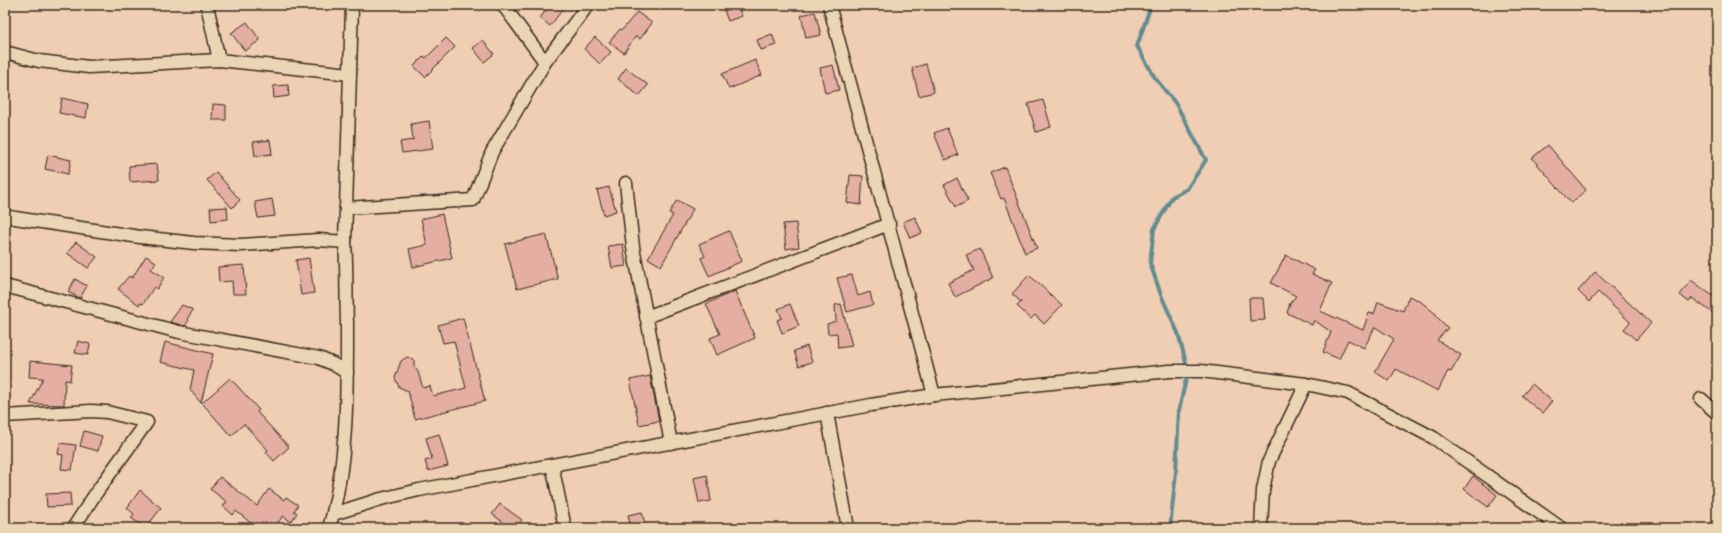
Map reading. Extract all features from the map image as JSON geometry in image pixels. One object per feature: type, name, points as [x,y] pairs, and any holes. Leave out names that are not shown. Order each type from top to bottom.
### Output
[{"type":"street","points":[[207,5],[218,60]]},
{"type":"street","points":[[328,528],[333,514],[339,480],[347,373],[347,270],[345,242],[352,5]]},
{"type":"street","points":[[503,5],[545,62]]},
{"type":"street","points":[[346,208],[473,200],[492,152],[545,62],[588,5]]},
{"type":"street","points":[[829,5],[934,395]]},
{"type":"street","points":[[5,52],[39,61],[89,67],[218,60],[350,74]]},
{"type":"street","points":[[626,183],[633,247],[671,443]]},
{"type":"street","points":[[5,216],[140,237],[194,243],[240,245],[319,240],[345,242]]},
{"type":"street","points":[[646,316],[889,224]]},
{"type":"street","points":[[5,286],[179,332],[319,358],[334,364],[347,373]]},
{"type":"street","points":[[333,514],[381,499],[411,492],[827,413],[934,395],[1169,371],[1201,371],[1306,384],[1348,393],[1434,438],[1561,528]]},
{"type":"street","points":[[1262,528],[1263,490],[1269,461],[1306,384]]},
{"type":"street","points":[[1701,399],[1717,413]]},
{"type":"street","points":[[5,416],[91,411],[107,412],[147,422],[73,528]]},
{"type":"street","points":[[827,413],[848,528]]},
{"type":"street","points":[[552,465],[565,528]]},
{"type":"building","points":[[550,5],[566,5],[550,26],[540,18]]},
{"type":"building","points":[[722,5],[737,5],[742,16],[728,21]]},
{"type":"building","points":[[637,12],[652,23],[640,39],[636,36],[624,53],[609,42],[620,29],[622,30]]},
{"type":"building","points":[[815,12],[821,35],[806,38],[801,15]]},
{"type":"building","points":[[247,22],[260,40],[245,51],[231,33]]},
{"type":"building","points":[[772,34],[776,45],[761,50],[757,40]]},
{"type":"building","points":[[595,37],[611,52],[600,64],[584,49]]},
{"type":"building","points":[[446,38],[455,47],[425,77],[414,66],[424,56],[426,58]]},
{"type":"building","points":[[483,40],[494,54],[484,62],[473,48]]},
{"type":"building","points":[[755,60],[762,75],[729,89],[722,74]]},
{"type":"building","points":[[926,64],[934,92],[919,96],[912,68]]},
{"type":"building","points":[[833,65],[839,90],[825,93],[820,68]]},
{"type":"building","points":[[626,68],[648,85],[639,96],[618,79]]},
{"type":"building","points":[[288,85],[289,96],[274,98],[273,86]]},
{"type":"building","points":[[62,98],[88,104],[86,118],[59,113]]},
{"type":"building","points":[[1043,100],[1051,127],[1036,132],[1028,104]]},
{"type":"building","points":[[213,104],[226,105],[226,120],[212,120]]},
{"type":"building","points":[[429,121],[433,149],[402,153],[400,142],[413,140],[411,124]]},
{"type":"building","points":[[947,128],[958,155],[945,160],[934,133]]},
{"type":"building","points":[[270,140],[272,154],[255,156],[253,142]]},
{"type":"building","points":[[1548,145],[1586,190],[1571,203],[1532,158]]},
{"type":"building","points":[[48,155],[71,160],[68,174],[45,169]]},
{"type":"building","points":[[157,164],[159,180],[130,182],[129,166]]},
{"type":"building","points":[[1005,167],[1037,248],[1025,253],[1004,198],[1001,199],[990,173]]},
{"type":"building","points":[[216,172],[240,200],[232,208],[207,180]]},
{"type":"building","points":[[850,175],[863,176],[861,205],[847,203]]},
{"type":"building","points":[[957,178],[968,201],[956,207],[944,185]]},
{"type":"building","points":[[609,187],[616,211],[604,215],[597,190]]},
{"type":"building","points":[[272,199],[275,216],[258,218],[255,202]]},
{"type":"building","points":[[677,200],[693,209],[661,266],[648,258],[673,215],[669,213]]},
{"type":"building","points":[[227,207],[228,219],[211,221],[210,208]]},
{"type":"building","points":[[442,214],[452,258],[413,267],[409,249],[427,245],[421,219]]},
{"type":"building","points":[[915,217],[922,233],[910,238],[903,222]]},
{"type":"building","points":[[796,223],[799,247],[786,249],[783,224]]},
{"type":"building","points":[[729,231],[742,261],[709,276],[701,258],[705,256],[699,244]]},
{"type":"building","points":[[546,234],[558,279],[517,289],[505,244]]},
{"type":"building","points":[[76,242],[97,257],[88,268],[67,253]]},
{"type":"building","points":[[623,244],[626,266],[612,268],[608,246]]},
{"type":"building","points":[[980,249],[993,278],[955,297],[948,283],[974,270],[966,255]]},
{"type":"building","points":[[1286,255],[1315,270],[1312,274],[1332,283],[1320,311],[1363,330],[1369,313],[1374,314],[1378,302],[1403,311],[1409,296],[1420,301],[1437,315],[1436,316],[1448,328],[1437,340],[1461,355],[1451,372],[1448,371],[1438,391],[1396,369],[1389,381],[1375,372],[1394,339],[1375,327],[1364,348],[1348,340],[1339,359],[1323,352],[1331,332],[1314,320],[1312,325],[1287,313],[1290,303],[1296,296],[1271,283]]},
{"type":"building","points":[[146,256],[156,262],[151,269],[164,277],[157,289],[154,287],[143,304],[140,303],[139,305],[118,289],[129,276],[132,278]]},
{"type":"building","points":[[309,258],[314,293],[301,295],[296,260]]},
{"type":"building","points":[[244,265],[246,294],[233,294],[232,281],[219,282],[218,267]]},
{"type":"building","points":[[1595,272],[1651,323],[1636,340],[1624,329],[1630,322],[1598,292],[1589,302],[1578,291]]},
{"type":"building","points":[[852,275],[858,296],[870,292],[873,305],[847,312],[837,278]]},
{"type":"building","points":[[1029,275],[1062,305],[1044,324],[1035,315],[1031,319],[1017,306],[1021,302],[1012,294]]},
{"type":"building","points":[[75,279],[87,286],[80,298],[68,292]]},
{"type":"building","points":[[1691,280],[1717,299],[1717,316],[1692,298],[1689,302],[1680,295]]},
{"type":"building","points":[[735,291],[755,338],[717,355],[710,338],[720,334],[706,304]]},
{"type":"building","points":[[1249,298],[1263,298],[1265,320],[1250,321]]},
{"type":"building","points":[[790,304],[799,326],[782,333],[777,320],[782,318],[778,309]]},
{"type":"building","points":[[841,304],[852,346],[838,348],[837,333],[828,334],[827,324],[836,321],[835,305]]},
{"type":"building","points":[[182,305],[193,310],[187,319],[189,320],[185,326],[170,322]]},
{"type":"building","points":[[463,318],[485,401],[415,419],[408,391],[399,387],[395,378],[401,361],[407,357],[414,360],[414,366],[418,372],[423,388],[430,386],[433,396],[466,388],[454,341],[443,343],[438,325]]},
{"type":"building","points":[[78,341],[90,344],[88,355],[75,353]]},
{"type":"building","points":[[165,342],[213,354],[201,403],[190,390],[194,370],[160,362]]},
{"type":"building","points":[[807,346],[812,362],[799,366],[794,351]]},
{"type":"building","points":[[30,361],[72,365],[70,381],[65,380],[64,405],[30,404],[43,378],[29,377]]},
{"type":"building","points":[[650,376],[659,421],[639,425],[630,380]]},
{"type":"building","points":[[230,378],[259,410],[257,412],[289,447],[274,461],[266,452],[268,450],[244,424],[231,436],[202,403]]},
{"type":"building","points":[[1532,384],[1552,401],[1542,413],[1522,396]]},
{"type":"building","points":[[84,431],[102,436],[98,451],[80,446]]},
{"type":"building","points":[[439,434],[448,466],[428,471],[425,461],[432,459],[426,438]]},
{"type":"building","points":[[60,443],[76,445],[72,470],[61,469],[63,455],[58,454]]},
{"type":"building","points":[[707,475],[711,501],[699,503],[694,478]]},
{"type":"building","points":[[1473,476],[1497,495],[1488,507],[1464,489]]},
{"type":"building","points":[[220,477],[257,506],[269,489],[284,500],[286,497],[298,505],[294,511],[297,513],[291,522],[283,516],[274,528],[257,528],[236,511],[233,515],[223,506],[227,502],[210,489]]},
{"type":"building","points":[[140,490],[161,508],[146,528],[131,518],[134,514],[127,508]]},
{"type":"building","points":[[70,493],[71,506],[47,507],[46,494]]},
{"type":"building","points":[[500,504],[522,520],[515,528],[511,528],[492,514]]},
{"type":"building","points":[[642,512],[646,528],[631,528],[628,515]]},
{"type":"waterway","points":[[1151,5],[1137,46],[1155,78],[1176,104],[1206,160],[1187,189],[1172,197],[1154,229],[1150,263],[1161,295],[1178,333],[1188,370],[1179,410],[1176,472],[1170,528]]}]
